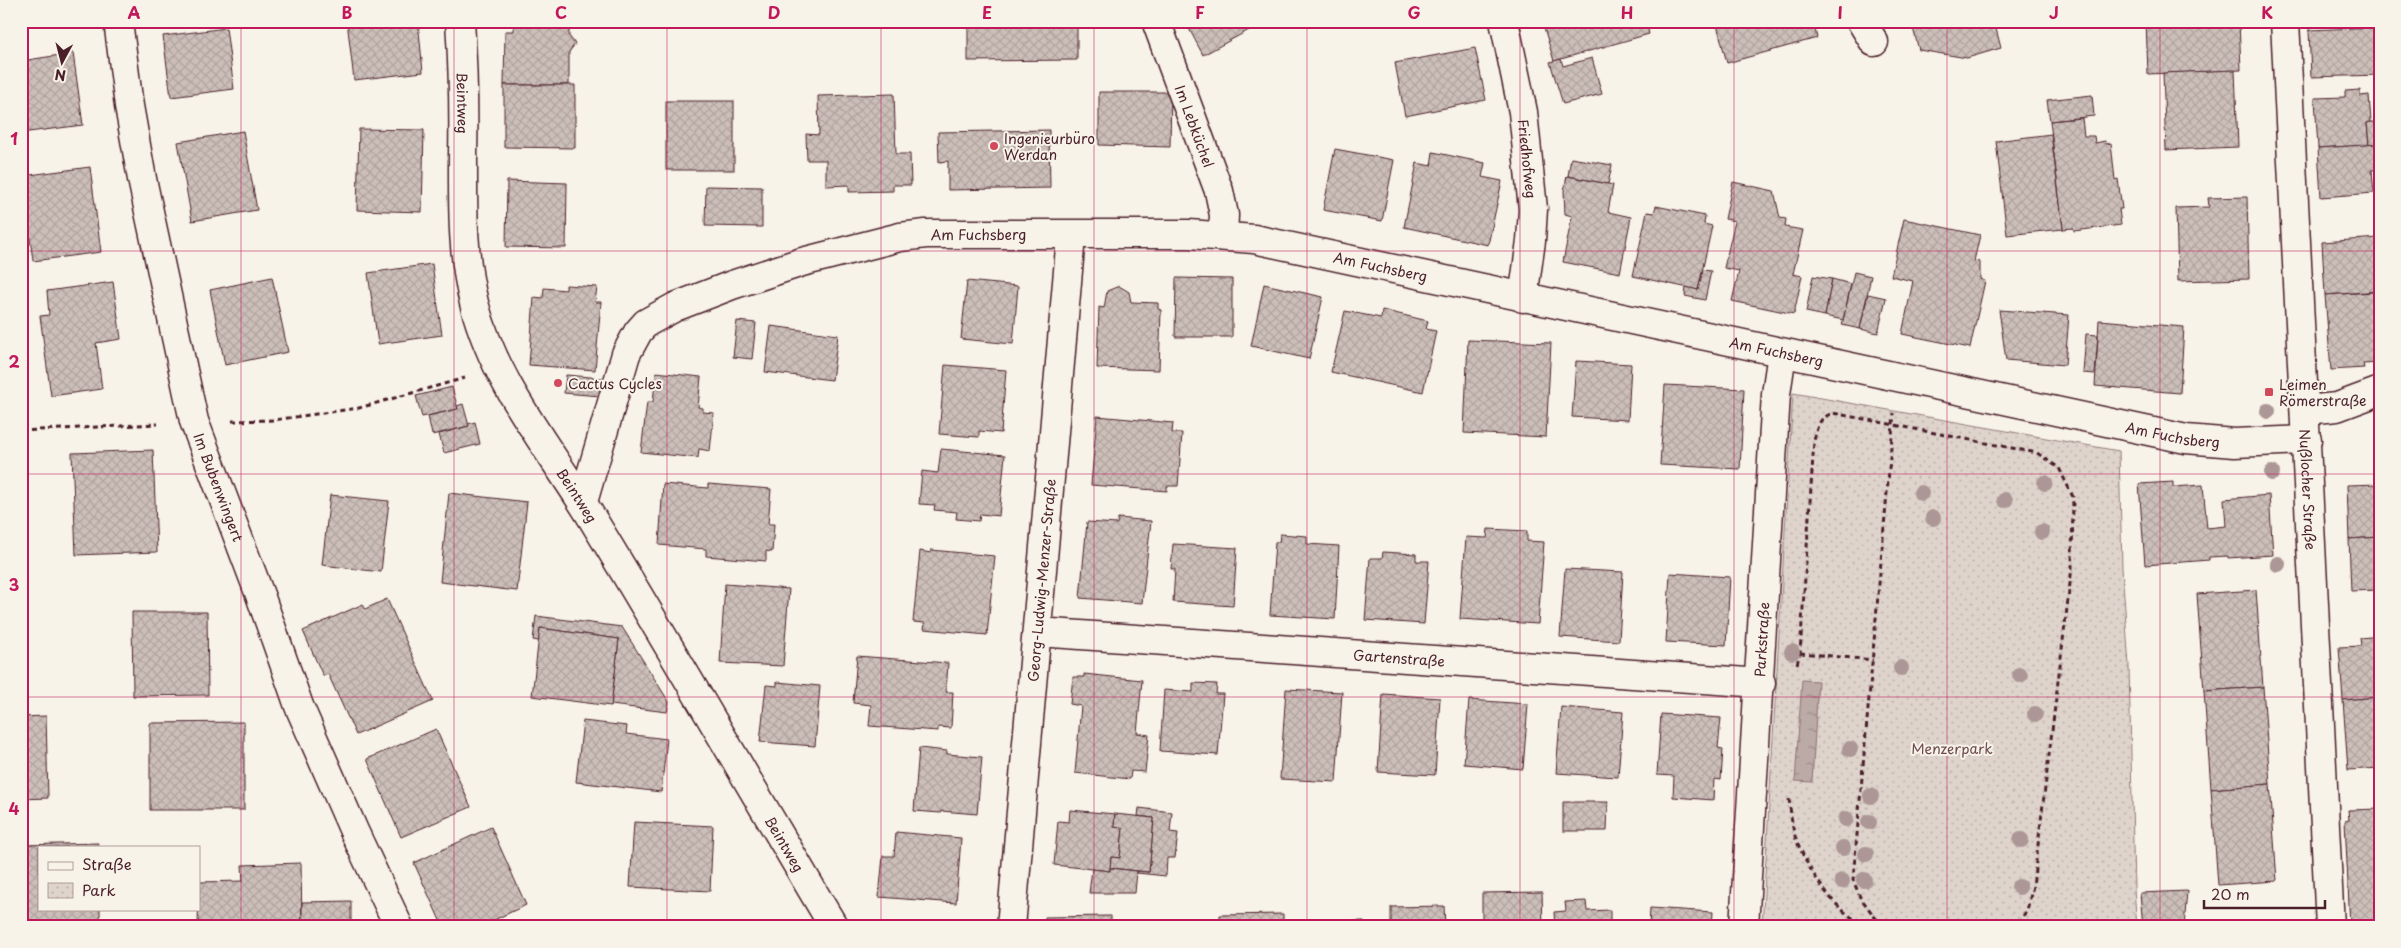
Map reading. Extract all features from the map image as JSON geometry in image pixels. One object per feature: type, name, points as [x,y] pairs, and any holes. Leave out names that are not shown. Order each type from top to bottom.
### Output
[{"type":"street","name":"Im Bubenwingert","points":[[118,21],[129,106],[142,179],[194,421],[260,595],[299,706],[399,927]]},
{"type":"street","name":"Beintweg","points":[[460,21],[463,78],[463,226],[466,262],[474,304],[500,368],[528,421],[582,502],[834,927]]},
{"type":"street","name":"Im Lebküchel","points":[[1156,21],[1166,43],[1219,191],[1224,215],[1222,235]]},
{"type":"street","name":"Friedhofweg","points":[[1504,21],[1523,112],[1533,209],[1531,241],[1523,298]]},
{"type":"street","name":"Nußlocher Straße","points":[[2285,21],[2330,927]]},
{"type":"street","name":"Am Fuchsberg","points":[[582,502],[626,354],[638,332],[659,315],[732,285],[784,268],[900,237],[926,234],[1071,236],[1222,235],[1290,246],[1523,298],[2186,439],[2234,443],[2307,440]]},
{"type":"street","name":"Georg-Ludwig-Menzer-Straße","points":[[1011,927],[1071,236]]},
{"type":"street","name":"Parkstraße","points":[[1744,927],[1776,394],[1782,353]]},
{"type":"street","points":[[2305,410],[2337,407],[2380,392]]},
{"type":"street","name":"Gartenstraße","points":[[1038,632],[1760,683]]},
{"type":"path","points":[[274,420],[359,408],[500,368]]},
{"type":"path","points":[[1882,927],[1860,897],[1853,880],[1895,410]]},
{"type":"path","points":[[1796,668],[1800,653],[1814,441],[1818,424],[1823,416],[1833,413],[2037,453],[2059,468],[2073,496],[2072,567],[2033,886],[2027,910],[2016,927]]},
{"type":"path","points":[[21,431],[194,421]]},
{"type":"path","points":[[1800,653],[1872,660]]},
{"type":"path","points":[[1788,797],[1797,843],[1820,885],[1858,923],[1869,927]]},
{"type":"green space","name":"Menzerpark","points":[[1793,393],[2119,451],[2122,568],[2129,666],[2134,889],[2137,927],[1762,927]]},
{"type":"water","points":[[1802,680],[1818,681],[1812,782],[1795,781]]},
{"type":"building","points":[[347,21],[418,21],[423,72],[354,80]]},
{"type":"building","points":[[968,21],[1077,21],[1077,60],[968,61]]},
{"type":"building","points":[[1185,21],[1261,21],[1262,23],[1203,55]]},
{"type":"building","points":[[1542,21],[1646,21],[1649,34],[1554,61]]},
{"type":"building","points":[[1716,21],[1813,21],[1817,38],[1727,63]]},
{"type":"building","points":[[1911,21],[1994,21],[2001,48],[1967,58],[1919,50]]},
{"type":"building","points":[[2146,21],[2239,21],[2241,70],[2148,74]]},
{"type":"building","points":[[514,23],[566,23],[566,30],[569,29],[569,36],[575,44],[569,52],[569,85],[504,85],[505,31],[514,31]]},
{"type":"building","points":[[2380,27],[2380,75],[2311,77],[2309,30]]},
{"type":"building","points":[[226,28],[234,89],[171,97],[163,36]]},
{"type":"building","points":[[1475,48],[1486,100],[1405,116],[1395,63]]},
{"type":"building","points":[[73,53],[83,125],[21,133],[21,61]]},
{"type":"building","points":[[1592,58],[1602,94],[1563,104],[1550,62],[1561,59],[1563,66]]},
{"type":"building","points":[[2235,70],[2238,147],[2166,150],[2163,73]]},
{"type":"building","points":[[504,85],[575,85],[575,148],[504,147]]},
{"type":"building","points":[[2360,90],[2360,96],[2369,95],[2371,122],[2367,123],[2369,145],[2318,148],[2315,98],[2345,97],[2345,91]]},
{"type":"building","points":[[1099,92],[1171,92],[1170,147],[1099,145]]},
{"type":"building","points":[[894,94],[896,154],[910,154],[911,185],[893,185],[893,191],[849,192],[849,185],[826,186],[826,160],[807,160],[806,134],[819,135],[818,96]]},
{"type":"building","points":[[2092,95],[2094,116],[2050,121],[2047,100]]},
{"type":"building","points":[[666,101],[734,101],[734,170],[666,170]]},
{"type":"building","points":[[2082,118],[2084,136],[2094,136],[2095,143],[2105,141],[2106,144],[2111,143],[2115,180],[2118,179],[2122,209],[2119,209],[2121,225],[2074,231],[2073,228],[2063,229],[2050,121]]},
{"type":"building","points":[[2380,122],[2380,144],[2369,145],[2367,123]]},
{"type":"building","points":[[359,129],[424,130],[422,212],[357,210]]},
{"type":"building","name":"Ingenieurbüro Werdan","points":[[1049,130],[1050,188],[948,190],[948,161],[939,162],[938,132]]},
{"type":"building","points":[[243,131],[257,210],[192,221],[178,142]]},
{"type":"building","points":[[2051,134],[2063,229],[2007,235],[1996,141]]},
{"type":"building","points":[[2380,144],[2380,169],[2372,170],[2374,193],[2321,197],[2318,148]]},
{"type":"building","points":[[1335,149],[1394,160],[1382,221],[1323,210]]},
{"type":"building","points":[[1433,152],[1485,163],[1482,177],[1502,181],[1488,245],[1404,227],[1417,163],[1431,166]]},
{"type":"building","points":[[1571,158],[1612,165],[1608,184],[1568,176]]},
{"type":"building","points":[[90,167],[101,252],[33,261],[22,176]]},
{"type":"building","points":[[1567,176],[1613,185],[1608,212],[1631,217],[1620,273],[1563,262],[1572,216],[1565,214],[1564,191]]},
{"type":"building","points":[[507,181],[567,183],[566,248],[506,247]]},
{"type":"building","points":[[1733,182],[1774,191],[1780,218],[1786,219],[1785,227],[1803,230],[1793,274],[1802,276],[1794,314],[1732,301],[1739,271],[1724,268],[1735,221],[1725,219]]},
{"type":"building","points":[[706,186],[762,187],[762,227],[705,226]]},
{"type":"building","points":[[2247,197],[2249,279],[2178,281],[2176,208],[2209,207],[2208,198]]},
{"type":"building","points":[[1656,206],[1705,216],[1704,224],[1712,226],[1698,290],[1633,276],[1647,212],[1654,213]]},
{"type":"building","points":[[1904,219],[1980,235],[1974,261],[1980,262],[1980,279],[1985,281],[1970,348],[1902,334],[1913,281],[1891,276]]},
{"type":"building","points":[[2379,238],[2380,291],[2325,295],[2322,242]]},
{"type":"building","points":[[432,264],[442,335],[378,344],[368,273]]},
{"type":"building","points":[[1703,270],[1711,271],[1705,300],[1685,296],[1686,287],[1698,290]]},
{"type":"building","points":[[1854,272],[1871,276],[1860,329],[1842,325]]},
{"type":"building","points":[[1813,276],[1832,279],[1825,316],[1806,312]]},
{"type":"building","points":[[272,277],[288,352],[225,365],[210,290]]},
{"type":"building","points":[[1176,278],[1232,279],[1232,337],[1175,337]]},
{"type":"building","points":[[1832,279],[1851,284],[1843,320],[1825,316]]},
{"type":"building","points":[[967,281],[1018,286],[1013,344],[961,339]]},
{"type":"building","points":[[113,282],[121,339],[96,343],[102,389],[51,396],[40,316],[49,315],[47,291]]},
{"type":"building","points":[[1264,284],[1323,297],[1309,359],[1251,346]]},
{"type":"building","points":[[566,285],[597,287],[595,302],[601,302],[595,370],[529,365],[534,297],[543,298],[544,288],[566,290]]},
{"type":"building","points":[[1119,286],[1129,292],[1131,302],[1158,303],[1158,309],[1161,310],[1159,370],[1097,368],[1099,307],[1104,308],[1107,291]]},
{"type":"building","points":[[2380,291],[2380,316],[2376,316],[2374,292]]},
{"type":"building","points":[[2374,292],[2379,363],[2363,364],[2364,368],[2331,370],[2325,295]]},
{"type":"building","points":[[1868,294],[1886,298],[1878,333],[1860,329]]},
{"type":"building","points":[[1382,310],[1428,321],[1426,329],[1436,331],[1423,392],[1331,372],[1345,311],[1381,318]]},
{"type":"building","points":[[1999,310],[2069,315],[2065,365],[2006,360]]},
{"type":"building","points":[[2099,320],[2184,327],[2180,393],[2095,386]]},
{"type":"building","points":[[737,321],[756,323],[752,359],[733,357]]},
{"type":"building","points":[[771,326],[838,335],[832,380],[765,372]]},
{"type":"building","points":[[2086,334],[2098,335],[2095,374],[2083,373]]},
{"type":"building","points":[[1468,340],[1551,343],[1546,437],[1464,433]]},
{"type":"building","points":[[1576,361],[1631,364],[1628,420],[1572,417]]},
{"type":"building","points":[[945,365],[1006,370],[1001,433],[979,431],[979,437],[939,434]]},
{"type":"building","points":[[656,372],[701,377],[698,407],[703,408],[703,412],[714,413],[710,451],[699,449],[698,458],[641,452],[647,402],[653,402]]},
{"type":"building","points":[[566,375],[602,378],[600,396],[564,393]]},
{"type":"building","points":[[1665,385],[1744,389],[1740,469],[1660,465]]},
{"type":"building","points":[[452,387],[458,409],[422,417],[416,396]]},
{"type":"building","points":[[463,404],[469,426],[432,435],[428,416],[458,409],[457,406]]},
{"type":"building","points":[[1097,416],[1173,423],[1172,433],[1182,433],[1178,486],[1167,486],[1167,491],[1091,485]]},
{"type":"building","points":[[475,422],[480,444],[444,453],[439,434],[469,426],[468,424]]},
{"type":"building","points":[[941,449],[1005,455],[999,516],[980,514],[979,521],[956,519],[957,512],[934,510],[935,505],[919,504],[922,471],[938,473]]},
{"type":"building","points":[[153,450],[157,552],[76,555],[72,453]]},
{"type":"building","points":[[2173,482],[2173,487],[2203,485],[2207,528],[2226,526],[2224,499],[2269,495],[2273,555],[2228,558],[2228,556],[2209,557],[2209,560],[2145,565],[2139,484]]},
{"type":"building","points":[[663,484],[708,488],[708,484],[771,489],[768,524],[774,524],[772,552],[766,551],[766,561],[706,556],[706,549],[659,545]]},
{"type":"building","points":[[2380,484],[2380,537],[2349,539],[2347,485]]},
{"type":"building","points":[[449,493],[527,502],[517,591],[440,582]]},
{"type":"building","points":[[330,495],[389,501],[381,572],[322,565]]},
{"type":"building","points":[[1118,518],[1151,521],[1142,603],[1080,598],[1087,522],[1117,524]]},
{"type":"building","points":[[1488,529],[1527,531],[1527,541],[1544,542],[1538,624],[1460,619],[1466,537],[1487,538]]},
{"type":"building","points":[[1280,534],[1307,536],[1307,544],[1339,546],[1335,619],[1270,615],[1275,542],[1279,542]]},
{"type":"building","points":[[2380,537],[2380,590],[2351,591],[2349,539]]},
{"type":"building","points":[[1173,544],[1237,548],[1233,606],[1173,602],[1175,569],[1171,569]]},
{"type":"building","points":[[931,550],[995,556],[987,635],[924,629],[925,623],[913,622],[920,551],[931,553]]},
{"type":"building","points":[[1383,552],[1416,554],[1416,561],[1429,561],[1424,624],[1365,620],[1370,558],[1382,558]]},
{"type":"building","points":[[1565,569],[1623,572],[1619,641],[1560,637]]},
{"type":"building","points":[[1670,573],[1730,577],[1726,645],[1666,642]]},
{"type":"building","points":[[725,584],[789,589],[783,666],[720,663]]},
{"type":"building","points":[[2256,590],[2263,687],[2204,691],[2197,594]]},
{"type":"building","points":[[387,599],[433,701],[356,735],[328,674],[323,676],[303,631],[363,604],[365,609]]},
{"type":"building","points":[[132,612],[207,612],[208,695],[133,696]]},
{"type":"building","points":[[536,616],[622,627],[669,702],[667,712],[611,705],[619,639],[540,628],[539,641],[533,640]]},
{"type":"building","points":[[540,628],[619,639],[611,706],[532,696]]},
{"type":"building","points":[[2380,636],[2380,697],[2343,700],[2339,647],[2361,646],[2360,638]]},
{"type":"building","points":[[857,656],[948,663],[946,692],[953,692],[951,728],[938,727],[938,731],[869,726],[871,705],[853,703]]},
{"type":"building","points":[[1084,674],[1142,680],[1137,733],[1149,735],[1145,772],[1131,771],[1130,779],[1075,773],[1081,706],[1070,704],[1073,677],[1084,677]]},
{"type":"building","points":[[777,682],[820,686],[815,746],[760,742],[766,685],[777,686]]},
{"type":"building","points":[[1193,683],[1217,684],[1216,694],[1223,694],[1218,755],[1160,751],[1164,690],[1193,692]]},
{"type":"building","points":[[2263,687],[2270,784],[2211,789],[2204,691]]},
{"type":"building","points":[[1286,689],[1342,692],[1336,782],[1280,779]]},
{"type":"building","points":[[1383,694],[1440,698],[1435,775],[1378,772]]},
{"type":"building","points":[[2380,697],[2380,768],[2348,770],[2343,700]]},
{"type":"building","points":[[1469,700],[1528,704],[1523,769],[1464,764]]},
{"type":"building","points":[[1561,707],[1623,712],[1618,777],[1556,773]]},
{"type":"building","points":[[1661,714],[1721,718],[1718,748],[1723,749],[1721,780],[1714,779],[1713,800],[1673,797],[1674,776],[1657,775]]},
{"type":"building","points":[[46,716],[48,798],[21,799],[21,717]]},
{"type":"building","points":[[583,721],[627,726],[626,734],[667,739],[661,792],[576,782]]},
{"type":"building","points":[[244,722],[244,810],[150,810],[150,723]]},
{"type":"building","points":[[436,729],[471,807],[401,837],[367,759]]},
{"type":"building","points":[[919,748],[947,751],[947,754],[982,757],[977,814],[914,811]]},
{"type":"building","points":[[2270,784],[2277,881],[2218,885],[2211,789]]},
{"type":"building","points":[[1563,802],[1608,802],[1607,831],[1563,831]]},
{"type":"building","points":[[1139,808],[1172,812],[1170,832],[1178,833],[1175,858],[1167,858],[1166,876],[1137,873],[1137,871],[1149,872],[1154,818],[1138,816]]},
{"type":"building","points":[[2380,809],[2380,927],[2350,927],[2345,821],[2349,820],[2348,810]]},
{"type":"building","points":[[1070,810],[1115,814],[1114,827],[1123,828],[1120,858],[1111,857],[1110,871],[1054,865],[1058,821],[1069,822]]},
{"type":"building","points":[[1115,814],[1154,818],[1149,872],[1110,868],[1111,857],[1120,858],[1123,828],[1114,827]]},
{"type":"building","points":[[634,822],[713,826],[710,891],[630,887]]},
{"type":"building","points":[[491,827],[526,905],[479,927],[443,927],[414,863]]},
{"type":"building","points":[[896,832],[961,838],[956,903],[879,897],[883,856],[894,856]]},
{"type":"building","points":[[98,843],[98,846],[38,846],[38,910],[100,910],[100,927],[21,927],[21,845]]},
{"type":"building","points":[[301,863],[302,927],[198,927],[200,882],[243,881],[242,865]]},
{"type":"building","points":[[1110,868],[1137,871],[1135,893],[1089,893],[1092,869],[1110,871]]},
{"type":"building","points":[[2187,891],[2184,927],[2143,927],[2140,893]]},
{"type":"building","points":[[1542,892],[1543,927],[1482,927],[1482,893]]},
{"type":"building","points":[[351,901],[351,927],[302,927],[302,902]]},
{"type":"building","points":[[1586,901],[1587,911],[1610,910],[1610,927],[1555,927],[1554,912],[1566,911],[1565,902]]},
{"type":"building","points":[[1444,906],[1445,927],[1391,927],[1391,907]]},
{"type":"building","points":[[1650,908],[1713,912],[1712,927],[1649,927]]},
{"type":"building","points":[[1283,914],[1283,927],[1220,927],[1220,915]]},
{"type":"building","points":[[1111,916],[1111,927],[1045,927],[1045,917]]},
{"type":"building","points":[[1364,921],[1364,927],[1305,927],[1305,923]]},
{"type":"building","points":[[685,923],[735,927],[685,927]]},
{"type":"building","points":[[1196,925],[1196,927],[1137,927],[1137,926]]},
{"type":"place","name":"Ingenieurbüro Werdan","points":[[994,146]]},
{"type":"place","name":"Cactus Cycles","points":[[558,383]]},
{"type":"place","name":"Leimen Römerstraße","points":[[2269,392]]}]
